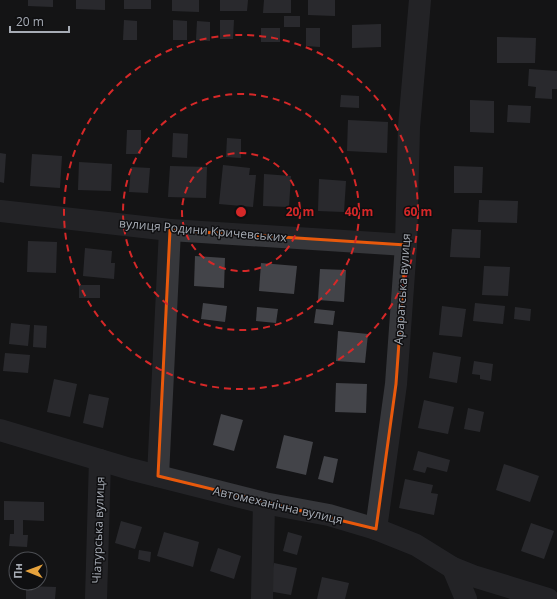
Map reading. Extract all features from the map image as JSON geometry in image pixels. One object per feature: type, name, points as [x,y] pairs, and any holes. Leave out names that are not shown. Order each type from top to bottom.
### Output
[{"type":"street","name":"Араратська вулиця","points":[[376,529],[396,384],[406,245],[409,127],[420,0]]},
{"type":"street","name":"вулиця Родини Кричевських","points":[[0,211],[170,230],[406,245]]},
{"type":"street","points":[[158,476],[170,230]]},
{"type":"street","name":"Автомеханічна вулиця","points":[[0,430],[158,476],[264,503],[329,515],[376,529],[416,545],[454,568],[473,576],[548,599]]},
{"type":"street","name":"Чіатурська вулиця","points":[[96,599],[100,460]]},
{"type":"street","points":[[262,599],[264,503]]},
{"type":"street","points":[[454,568],[466,599]]},
{"type":"highlighted area","points":[[170,230],[406,245],[396,384],[376,529],[158,476]]},
{"type":"building","points":[[28,0],[53,0],[53,7],[28,6]]},
{"type":"building","points":[[76,0],[105,0],[105,10],[76,9]]},
{"type":"building","points":[[124,0],[151,0],[151,9],[124,9]]},
{"type":"building","points":[[172,0],[199,0],[199,12],[172,11]]},
{"type":"building","points":[[220,0],[248,0],[247,11],[220,11]]},
{"type":"building","points":[[264,0],[291,0],[291,13],[263,13]]},
{"type":"building","points":[[308,0],[335,0],[335,16],[308,15]]},
{"type":"building","points":[[284,16],[300,16],[300,27],[284,27]]},
{"type":"building","points":[[124,20],[137,21],[137,40],[123,40]]},
{"type":"building","points":[[173,20],[187,21],[187,40],[173,40]]},
{"type":"building","points":[[220,20],[234,20],[233,39],[220,39]]},
{"type":"building","points":[[197,21],[210,22],[210,41],[196,40]]},
{"type":"building","points":[[381,24],[381,47],[352,48],[352,25]]},
{"type":"building","points":[[261,28],[280,28],[280,42],[261,42]]},
{"type":"building","points":[[306,28],[320,28],[320,47],[306,46]]},
{"type":"building","points":[[497,37],[536,38],[535,63],[497,63]]},
{"type":"building","points":[[529,69],[557,71],[557,89],[552,89],[552,99],[535,98],[536,87],[528,86]]},
{"type":"building","points":[[341,95],[359,96],[359,108],[340,107]]},
{"type":"building","points":[[470,100],[494,101],[494,133],[470,132]]},
{"type":"building","points":[[508,105],[531,106],[530,123],[507,122]]},
{"type":"building","points":[[348,120],[388,122],[387,153],[347,151]]},
{"type":"building","points":[[127,130],[141,130],[141,154],[126,154]]},
{"type":"building","points":[[173,133],[188,134],[187,158],[172,157]]},
{"type":"building","points":[[227,138],[241,139],[241,158],[226,157]]},
{"type":"building","points":[[0,153],[6,154],[4,183],[0,182]]},
{"type":"building","points":[[32,154],[62,156],[60,188],[30,186]]},
{"type":"building","points":[[79,162],[112,164],[111,191],[78,190]]},
{"type":"building","points":[[223,165],[250,168],[249,175],[256,175],[253,207],[219,204]]},
{"type":"building","points":[[170,166],[207,167],[206,198],[168,197]]},
{"type":"building","points":[[454,166],[483,167],[482,193],[454,193]]},
{"type":"building","points":[[131,167],[150,168],[148,193],[129,192]]},
{"type":"building","points":[[264,174],[291,176],[289,207],[263,206]]},
{"type":"building","points":[[319,179],[346,181],[344,212],[318,211]]},
{"type":"building","points":[[479,200],[518,201],[517,223],[478,222]]},
{"type":"building","points":[[452,229],[481,230],[480,258],[450,257]]},
{"type":"building","points":[[28,241],[57,242],[56,273],[27,272]]},
{"type":"building","points":[[85,248],[112,251],[111,263],[115,263],[114,279],[83,276]]},
{"type":"building","points":[[195,256],[225,258],[224,288],[194,286]]},
{"type":"building","points":[[261,263],[297,266],[294,294],[259,291]]},
{"type":"building","points":[[484,266],[510,267],[508,296],[482,295]]},
{"type":"building","points":[[320,269],[346,270],[344,302],[318,300]]},
{"type":"building","points":[[79,285],[100,285],[100,298],[79,298]]},
{"type":"building","points":[[203,303],[227,306],[225,322],[201,319]]},
{"type":"building","points":[[475,303],[505,306],[503,324],[473,321]]},
{"type":"building","points":[[442,306],[466,309],[462,337],[439,335]]},
{"type":"building","points":[[257,307],[278,309],[276,323],[256,321]]},
{"type":"building","points":[[515,307],[531,309],[530,321],[514,319]]},
{"type":"building","points":[[316,309],[335,311],[333,325],[314,323]]},
{"type":"building","points":[[11,323],[30,325],[28,346],[9,344]]},
{"type":"building","points":[[34,325],[47,326],[46,348],[33,347]]},
{"type":"building","points":[[338,331],[368,334],[365,363],[336,361]]},
{"type":"building","points":[[433,352],[461,357],[457,383],[429,378]]},
{"type":"building","points":[[5,353],[30,355],[28,373],[3,371]]},
{"type":"building","points":[[474,361],[493,364],[491,381],[480,379],[480,375],[472,374]]},
{"type":"building","points":[[54,379],[77,384],[70,417],[47,412]]},
{"type":"building","points":[[336,383],[367,384],[366,413],[335,412]]},
{"type":"building","points":[[89,394],[109,398],[103,428],[83,423]]},
{"type":"building","points":[[424,400],[454,407],[448,434],[418,428]]},
{"type":"building","points":[[468,408],[484,412],[480,432],[464,429]]},
{"type":"building","points":[[221,414],[243,420],[234,451],[213,445]]},
{"type":"building","points":[[284,435],[313,442],[306,475],[276,468]]},
{"type":"building","points":[[418,451],[450,460],[447,472],[427,467],[425,473],[413,470]]},
{"type":"building","points":[[324,456],[338,459],[333,483],[318,479]]},
{"type":"building","points":[[504,464],[539,476],[530,502],[496,490]]},
{"type":"building","points":[[405,479],[433,485],[431,493],[438,494],[434,515],[399,508]]},
{"type":"building","points":[[4,501],[44,502],[44,521],[23,520],[23,535],[28,535],[27,547],[9,546],[10,534],[14,534],[14,520],[4,520]]},
{"type":"building","points":[[121,521],[142,527],[135,549],[115,543]]},
{"type":"building","points":[[531,523],[554,531],[544,559],[521,551]]},
{"type":"building","points":[[164,532],[199,542],[193,567],[157,556]]},
{"type":"building","points":[[288,532],[302,536],[297,555],[283,551]]},
{"type":"building","points":[[218,548],[241,556],[234,579],[210,571]]},
{"type":"building","points":[[139,550],[151,552],[150,562],[138,559]]},
{"type":"building","points":[[274,563],[297,568],[291,595],[268,591]]},
{"type":"building","points":[[322,577],[349,583],[345,599],[317,599]]},
{"type":"building","points":[[48,587],[56,587],[55,599],[26,599],[26,591],[48,591]]}]
